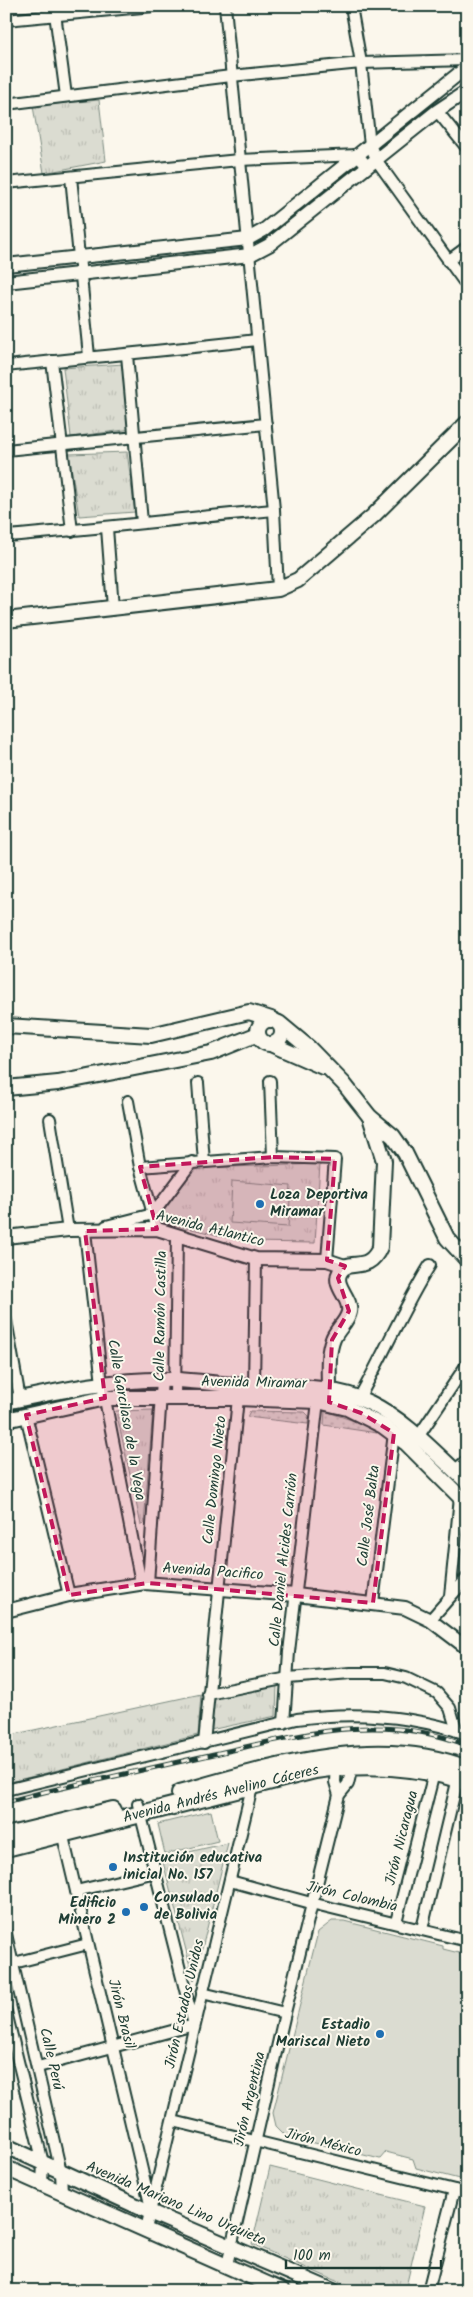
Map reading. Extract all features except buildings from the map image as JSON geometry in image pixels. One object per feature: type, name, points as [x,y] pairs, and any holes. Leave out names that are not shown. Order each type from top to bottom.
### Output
[{"type":"highway","name":"Avenida Andrés Avelino Cáceres","points":[[6,1848],[61,1829],[253,1779],[294,1774],[345,1761],[399,1767],[436,1767],[463,1775]]},
{"type":"highway","name":"Avenida Andrés Avelino Cáceres","points":[[6,1836],[61,1829]]},
{"type":"main road","points":[[6,620],[278,588],[298,580],[373,516],[467,423]]},
{"type":"main road","points":[[6,1026],[151,1035],[249,1012],[275,1021],[309,1048],[333,1072],[370,1117],[397,1142],[447,1238],[467,1260]]},
{"type":"main road","points":[[236,1016],[258,1031],[261,1041],[333,1072]]},
{"type":"main road","points":[[6,1088],[58,1083],[211,1053],[233,1046],[258,1031],[263,1021],[275,1021]]},
{"type":"main road","points":[[233,1046],[270,1045],[280,1040],[283,1031],[275,1021]]},
{"type":"main road","points":[[329,1389],[328,1366],[332,1340],[349,1311],[338,1278],[345,1266],[368,1263],[376,1257],[380,1247],[384,1160],[370,1117]]},
{"type":"main road","name":"Avenida Miramar","points":[[6,1402],[103,1391],[169,1380],[254,1386],[297,1385],[329,1389],[359,1398],[393,1416],[467,1482]]},
{"type":"main road","name":"Avenida Miramar","points":[[6,1420],[103,1391],[161,1398],[318,1400],[361,1413],[394,1433],[463,1501]]},
{"type":"main road","name":"Avenida Mariano Lino Urquieta","points":[[6,2146],[152,2213],[333,2291]]},
{"type":"main road","points":[[6,2168],[283,2291]]},
{"type":"street","points":[[6,20],[54,11],[153,6]]},
{"type":"street","points":[[225,6],[274,510],[278,588]]},
{"type":"street","points":[[351,6],[361,63],[373,164]]},
{"type":"street","points":[[54,11],[66,96]]},
{"type":"street","points":[[6,104],[231,76],[361,63],[467,60]]},
{"type":"street","points":[[6,265],[248,239],[264,230],[467,67]]},
{"type":"street","points":[[6,282],[250,255],[269,244],[373,164],[437,111],[467,91]]},
{"type":"street","points":[[437,111],[467,148]]},
{"type":"street","points":[[6,183],[239,160],[358,155],[373,164],[467,286]]},
{"type":"street","points":[[71,176],[89,356]]},
{"type":"street","points":[[448,261],[467,247]]},
{"type":"street","points":[[6,366],[89,356],[127,355],[257,340]]},
{"type":"street","points":[[127,355],[142,522]]},
{"type":"street","points":[[52,361],[72,531]]},
{"type":"street","points":[[6,450],[266,424]]},
{"type":"street","points":[[6,536],[107,528],[142,522],[274,510]]},
{"type":"street","points":[[107,528],[113,608]]},
{"type":"street","points":[[270,1081],[272,1157]]},
{"type":"street","points":[[198,1083],[204,1162]]},
{"type":"street","name":"Calle Ramón Castilla","points":[[128,1101],[140,1167],[157,1229]]},
{"type":"street","points":[[50,1119],[68,1230]]},
{"type":"street","points":[[140,1167],[272,1157],[334,1159],[327,1260]]},
{"type":"street","points":[[87,1231],[153,1214],[192,1162]]},
{"type":"street","name":"Avenida Atlantico","points":[[6,1237],[68,1230],[157,1229],[256,1259],[327,1260],[345,1266]]},
{"type":"street","name":"Calle Garcilaso de la Vega","points":[[87,1231],[103,1391],[145,1583]]},
{"type":"street","name":"Calle Ramón Castilla","points":[[145,1583],[161,1398],[169,1380],[177,1235]]},
{"type":"street","points":[[254,1386],[256,1259]]},
{"type":"street","points":[[359,1398],[384,1354],[404,1307],[430,1265]]},
{"type":"street","points":[[6,1320],[20,1399]]},
{"type":"street","points":[[418,1438],[467,1364]]},
{"type":"street","name":"Calle Ramón Castilla","points":[[169,1380],[176,1398]]},
{"type":"street","name":"Calle Domingo Nieto","points":[[204,1744],[238,1398]]},
{"type":"street","name":"Calle Daniel Alcides Carrión","points":[[284,1723],[318,1400]]},
{"type":"street","points":[[26,1415],[69,1595]]},
{"type":"street","name":"Calle José Balta","points":[[373,1602],[394,1433]]},
{"type":"street","points":[[454,1471],[467,1460]]},
{"type":"street","points":[[450,1596],[463,1501]]},
{"type":"street","points":[[430,1620],[467,1578]]},
{"type":"street","name":"Avenida Pacifico","points":[[6,1610],[69,1595],[145,1583],[296,1595],[373,1602],[405,1608],[430,1620],[467,1648]]},
{"type":"street","points":[[208,1694],[288,1678],[350,1673],[385,1673],[406,1678],[436,1693],[450,1708],[462,1733]]},
{"type":"street","points":[[6,1790],[316,1717],[375,1715],[418,1720],[462,1733]]},
{"type":"street","name":"Jirón Argentina","points":[[339,1795],[336,1782],[345,1761]]},
{"type":"street","name":"Jirón Argentina","points":[[227,2265],[311,1903],[339,1795],[348,1784],[345,1761]]},
{"type":"street","name":"Jirón Nicaragua","points":[[396,1922],[436,1767]]},
{"type":"street","points":[[422,1929],[463,1775]]},
{"type":"street","name":"Jirón Estados Unidos","points":[[146,2229],[152,2213],[194,2025],[253,1779]]},
{"type":"street","points":[[38,2067],[194,2025],[140,1809]]},
{"type":"street","name":"Jirón Brasil","points":[[61,1829],[152,2213]]},
{"type":"street","points":[[76,1891],[156,1872]]},
{"type":"street","name":"Jirón Colombia","points":[[230,1881],[467,1941]]},
{"type":"street","name":"Calle Perú","points":[[6,1934],[10,1965],[38,2067],[61,2172],[62,2192]]},
{"type":"street","points":[[10,1965],[88,1944]]},
{"type":"street","points":[[202,1993],[285,2013]]},
{"type":"street","points":[[6,2012],[43,2163],[42,2183]]},
{"type":"street","name":"Jirón México","points":[[173,2121],[467,2193]]},
{"type":"street","points":[[428,2291],[454,2190]]},
{"type":"highlighted area","points":[[273,1157],[335,1159],[327,1260],[345,1266],[338,1278],[349,1311],[332,1340],[329,1402],[361,1413],[394,1433],[373,1603],[148,1583],[69,1595],[26,1415],[105,1398],[85,1231],[157,1229],[140,1167]]},
{"type":"green space","points":[[99,100],[106,161],[44,173],[33,106]]},
{"type":"green space","points":[[124,364],[132,429],[71,437],[63,368]]},
{"type":"green space","points":[[127,452],[135,512],[79,516],[69,454]]},
{"type":"green space","points":[[320,1164],[315,1243],[247,1242],[170,1224],[164,1211],[189,1176],[199,1168]]},
{"type":"green space","name":"Loza Deportiva Miramar","points":[[232,1181],[291,1186],[288,1227],[230,1223]]},
{"type":"green space","points":[[153,1410],[144,1524],[141,1525],[116,1411]]},
{"type":"green space","points":[[250,1411],[305,1412],[309,1416],[308,1424],[247,1417]]},
{"type":"green space","points":[[325,1411],[363,1424],[377,1433],[324,1425]]},
{"type":"green space","points":[[463,1519],[467,1523],[467,1568],[458,1577],[454,1576],[460,1520]]},
{"type":"green space","points":[[277,1685],[276,1716],[210,1730],[213,1699]]},
{"type":"green space","points":[[201,1694],[198,1735],[6,1783],[6,1736]]},
{"type":"green space","points":[[211,1811],[218,1841],[165,1854],[158,1824]]},
{"type":"green space","points":[[228,1843],[194,1981],[162,1858]]},
{"type":"green space","name":"Estadio Mariscal Nieto","points":[[332,1921],[344,1921],[443,1946],[443,1949],[467,1955],[467,2181],[416,2168],[413,2159],[386,2152],[380,2159],[286,2136],[276,2126],[273,2113],[318,1932]]},
{"type":"green space","points":[[270,2167],[425,2206],[405,2291],[359,2291],[252,2244]]},
{"type":"railway","points":[[6,1802],[65,1787],[278,1740],[340,1730],[371,1728],[403,1729],[434,1735],[467,1745]]},
{"type":"place","name":"Loza Deportiva Miramar","points":[[260,1204]]},
{"type":"place","name":"Institución educativa inicial No. 157","points":[[113,1867]]},
{"type":"place","name":"Consulado de Bolivia","points":[[144,1907]]},
{"type":"place","name":"Edificio Minero 2","points":[[126,1912]]},
{"type":"place","name":"Estadio Mariscal Nieto","points":[[380,2034]]}]
